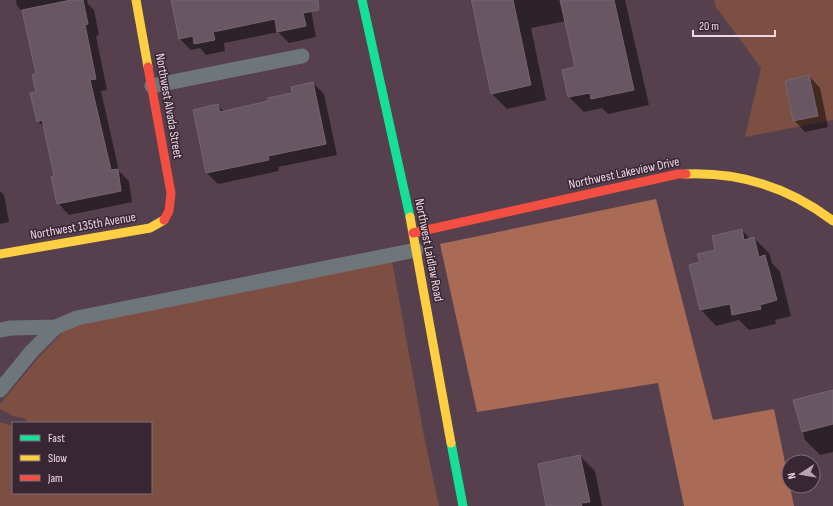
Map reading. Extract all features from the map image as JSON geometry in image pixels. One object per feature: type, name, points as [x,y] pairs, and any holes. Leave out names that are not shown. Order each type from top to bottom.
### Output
[{"type":"street","name":"Northwest Alvada Street","points":[[136,0],[171,193],[171,207],[167,217]]},
{"type":"street","name":"Northwest Laidlaw Road","points":[[362,0],[413,233],[463,506]]},
{"type":"street","name":"Northwest Lakeview Drive","points":[[413,233],[678,174],[704,172],[764,183],[821,211],[833,221]]},
{"type":"street","name":"Northwest 135th Avenue","points":[[0,254],[150,228],[160,224],[167,217]]},
{"type":"lane","points":[[152,86],[302,56]]},
{"type":"lane","points":[[0,390],[32,351],[56,327],[77,318],[416,250]]},
{"type":"lane","points":[[0,330],[11,328],[56,327]]},
{"type":"shaded area","points":[[714,0],[833,0],[833,120],[745,137],[761,68],[716,7]]},
{"type":"shaded area","points":[[656,199],[713,420],[774,409],[783,454],[781,454],[781,494],[792,494],[794,506],[684,506],[658,383],[477,412],[440,244]]},
{"type":"shaded area","points":[[392,261],[424,436],[439,506],[0,506],[0,422],[12,426],[12,494],[152,494],[152,422],[27,422],[26,419],[13,416],[0,409],[0,404],[38,358],[65,330],[82,323]]},
{"type":"building","points":[[71,0],[83,0],[88,24],[85,25],[96,79],[90,80],[111,170],[118,169],[121,191],[57,204],[51,177],[54,176],[42,120],[37,122],[30,93],[36,92],[32,75],[36,74],[22,10]]},
{"type":"building","points":[[171,0],[318,0],[319,10],[303,13],[306,26],[277,32],[275,19],[213,32],[215,40],[194,44],[193,36],[179,39]]},
{"type":"building","points":[[471,0],[513,0],[531,85],[491,94]]},
{"type":"building","points":[[560,0],[614,0],[634,90],[591,99],[590,93],[568,97],[562,70],[575,67]]},
{"type":"building","points":[[809,75],[818,116],[793,121],[785,81]]},
{"type":"building","points":[[313,82],[326,144],[268,156],[269,160],[206,173],[193,110],[218,104],[220,112],[268,101],[268,98],[292,93],[291,87]]},
{"type":"building","points":[[742,229],[744,240],[754,237],[759,257],[765,255],[777,300],[760,305],[761,309],[732,315],[730,304],[700,310],[689,265],[700,262],[697,254],[715,250],[712,236]]},
{"type":"building","points":[[833,390],[833,424],[802,432],[793,400]]},
{"type":"building","points":[[580,455],[590,502],[581,503],[582,506],[546,506],[538,464]]},
{"type":"traffic: fast","points":[[362,0],[410,217]]},
{"type":"traffic: fast","points":[[451,443],[463,506]]},
{"type":"traffic: slow","points":[[136,0],[148,67]]},
{"type":"traffic: slow","points":[[686,174],[726,176],[764,184],[800,199],[833,221]]},
{"type":"traffic: slow","points":[[410,217],[451,443]]},
{"type":"traffic: slow","points":[[0,254],[150,228],[164,220]]},
{"type":"traffic: jam","points":[[148,67],[171,193],[169,211],[164,220]]},
{"type":"traffic: jam","points":[[413,233],[678,174],[686,174]]}]
